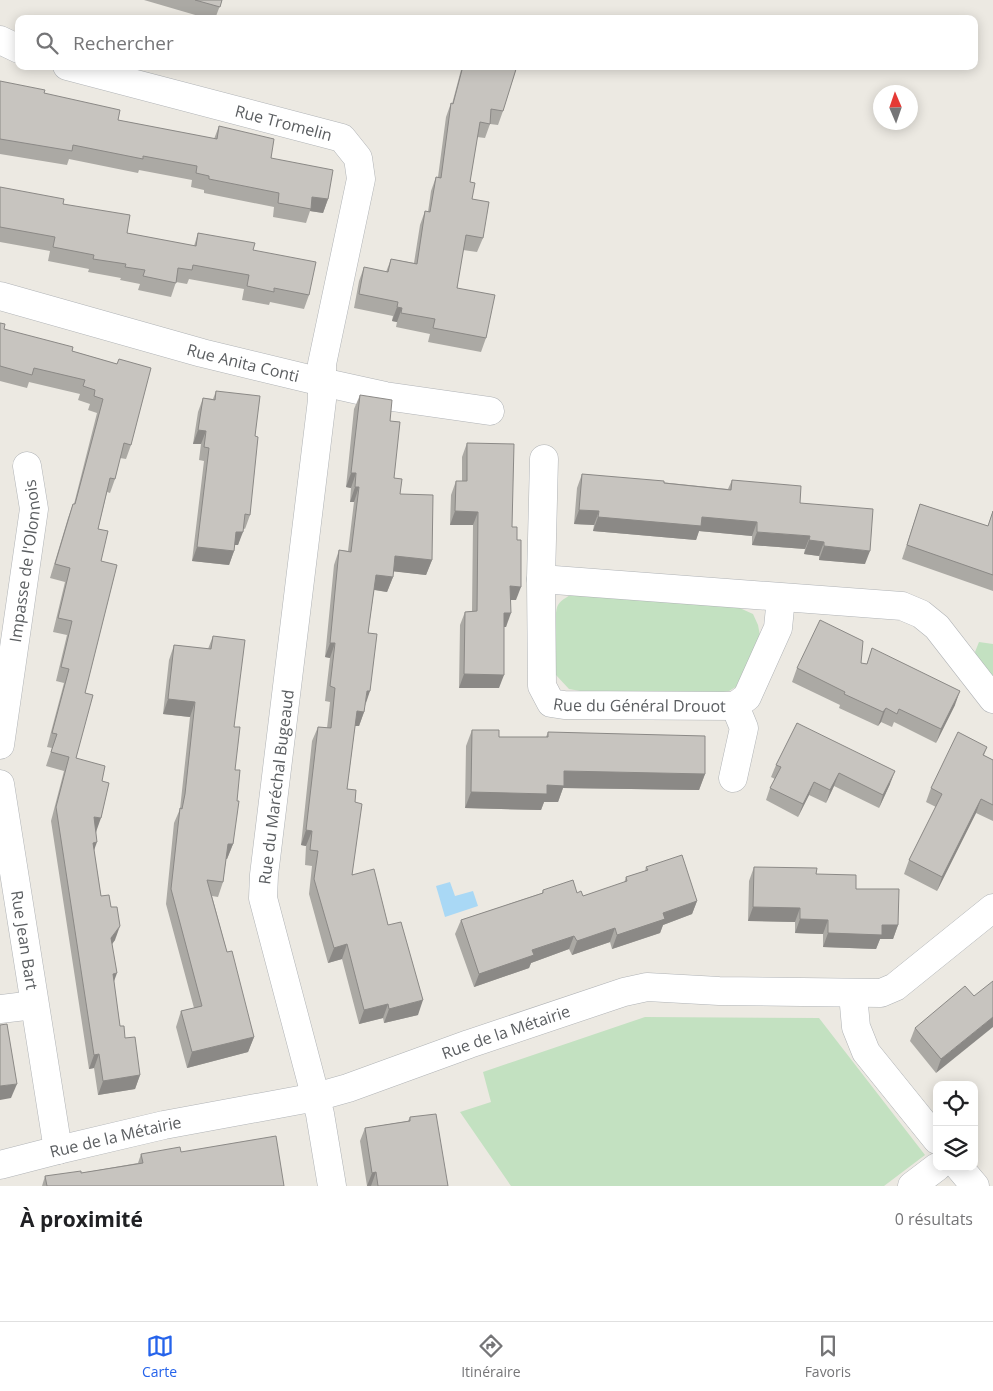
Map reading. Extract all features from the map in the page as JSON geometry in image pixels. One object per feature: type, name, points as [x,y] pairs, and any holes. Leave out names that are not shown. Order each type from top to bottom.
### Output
[{"type":"street","points":[[0,40],[15,47]]},
{"type":"street","name":"Rue Tromelin","points":[[82,70],[342,138],[358,158],[361,179],[322,364],[322,382]]},
{"type":"street","name":"Rue Anita Conti","points":[[0,296],[202,353],[322,382],[385,396],[490,411]]},
{"type":"street","name":"Rue du Maréchal Bugeaud","points":[[322,382],[322,400],[264,875],[263,898],[316,1097],[332,1186]]},
{"type":"street","name":"Rue du Général Drouot","points":[[544,459],[541,579],[542,686],[551,702],[564,705],[735,706],[748,697],[778,628],[781,598]]},
{"type":"street","name":"Impasse de l'Olonnois","points":[[0,745],[34,509],[27,466]]},
{"type":"street","points":[[541,579],[902,606],[921,614],[937,627],[993,699]]},
{"type":"street","name":"Rue du Général Drouot","points":[[733,778],[744,728],[735,706]]},
{"type":"street","name":"Rue Jean Bart","points":[[0,784],[58,1150]]},
{"type":"street","name":"Rue de la Métairie","points":[[4,1172],[58,1150],[164,1125],[316,1097],[348,1088],[469,1044],[624,992],[646,987],[719,991],[881,993],[895,987],[993,908]]},
{"type":"street","points":[[853,994],[856,1027],[866,1052],[933,1135]]},
{"type":"street","name":"Rue Jean Bart","points":[[0,1009],[34,1005]]},
{"type":"street","points":[[912,1186],[933,1170]]},
{"type":"street","points":[[962,1171],[975,1186]]},
{"type":"green space","points":[[577,592],[733,605],[753,614],[758,625],[761,641],[739,685],[729,691],[712,694],[586,692],[569,689],[556,675],[556,610],[566,597]]},
{"type":"green space","points":[[979,642],[993,644],[993,677],[975,652]]},
{"type":"green space","points":[[645,1017],[819,1018],[925,1155],[884,1186],[511,1186],[460,1112],[491,1102],[483,1072]]},
{"type":"water","points":[[450,882],[455,896],[473,891],[478,906],[445,917],[436,886]]},
{"type":"building","points":[[195,0],[222,0],[220,7]]},
{"type":"building","points":[[462,70],[516,70],[503,111],[491,109],[490,124],[480,122],[470,182],[475,183],[472,199],[489,202],[483,238],[466,235],[457,288],[495,295],[486,338],[433,328],[435,319],[401,313],[402,308],[397,307],[398,302],[359,294],[364,267],[388,272],[391,259],[417,264],[425,211],[430,212],[436,177],[441,178],[451,103],[453,104]]},
{"type":"building","points":[[0,81],[45,90],[44,93],[120,110],[118,120],[217,139],[219,126],[274,139],[271,158],[333,170],[328,199],[312,197],[311,209],[278,203],[279,193],[209,179],[209,176],[196,173],[197,166],[143,156],[143,159],[73,145],[72,151],[0,139]]},
{"type":"building","points":[[0,187],[64,199],[63,204],[130,215],[127,233],[196,246],[198,233],[255,243],[253,250],[316,262],[309,295],[274,288],[274,292],[247,286],[249,275],[193,265],[192,270],[178,268],[176,283],[143,276],[145,270],[125,267],[126,264],[93,259],[94,255],[53,247],[55,237],[0,227]]},
{"type":"building","points":[[0,323],[5,324],[4,329],[73,347],[72,351],[117,364],[119,359],[151,368],[131,445],[124,443],[115,479],[110,478],[98,529],[108,531],[101,561],[117,565],[85,693],[93,695],[76,758],[105,766],[102,781],[109,783],[101,818],[94,817],[97,842],[93,843],[101,896],[109,895],[111,907],[117,907],[120,926],[111,938],[117,973],[113,974],[120,1026],[124,1026],[125,1038],[135,1037],[140,1075],[103,1081],[99,1054],[94,1055],[56,807],[69,757],[51,752],[57,734],[52,733],[69,669],[61,667],[72,621],[58,618],[70,568],[55,564],[73,504],[75,504],[103,399],[94,396],[95,390],[83,386],[85,380],[34,368],[32,375],[0,366]]},
{"type":"building","points":[[216,391],[260,396],[255,436],[258,437],[250,515],[245,514],[243,532],[236,532],[234,551],[197,547],[209,448],[204,447],[206,431],[198,430],[203,398],[215,400]]},
{"type":"building","points":[[360,395],[392,400],[390,421],[400,422],[394,478],[402,479],[400,494],[433,495],[432,560],[395,556],[393,577],[376,575],[368,633],[377,634],[370,691],[367,691],[364,712],[357,711],[347,789],[356,790],[355,802],[362,804],[352,875],[374,869],[388,925],[401,922],[423,1000],[389,1009],[388,1004],[364,1010],[347,944],[334,948],[314,879],[318,851],[310,850],[312,831],[306,830],[318,727],[331,728],[335,688],[330,686],[335,643],[330,643],[339,550],[351,552],[359,487],[355,487],[356,473],[351,473]]},
{"type":"building","points":[[467,443],[514,444],[512,527],[517,527],[517,540],[521,540],[521,587],[510,586],[511,613],[504,613],[504,675],[464,674],[465,612],[477,611],[478,512],[455,511],[456,481],[467,481]]},
{"type":"building","points":[[582,474],[664,481],[664,483],[731,490],[732,480],[801,486],[800,503],[873,509],[870,551],[824,546],[824,542],[809,540],[810,536],[757,532],[757,522],[702,517],[701,526],[598,517],[599,511],[579,510]]},
{"type":"building","points":[[920,504],[988,526],[993,511],[993,575],[907,545]]},
{"type":"building","points":[[820,620],[863,641],[861,663],[867,664],[872,648],[960,691],[941,729],[899,709],[897,714],[886,708],[883,712],[844,694],[845,692],[797,668]]},
{"type":"building","points":[[213,636],[245,640],[234,727],[240,727],[235,770],[240,770],[237,801],[239,801],[233,844],[228,844],[223,882],[207,880],[227,952],[232,951],[254,1037],[192,1052],[181,1011],[202,1006],[171,889],[180,808],[182,809],[185,794],[195,702],[168,699],[174,645],[211,649]]},
{"type":"building","points":[[797,723],[895,771],[883,795],[839,773],[830,790],[814,782],[803,804],[770,788],[781,767],[776,765]]},
{"type":"building","points":[[472,730],[499,730],[499,737],[548,737],[548,732],[705,736],[705,774],[564,771],[564,786],[547,785],[547,794],[471,792]]},
{"type":"building","points":[[958,732],[987,747],[983,755],[993,760],[993,805],[981,799],[942,877],[909,860],[942,794],[931,788]]},
{"type":"building","points":[[682,855],[697,901],[663,913],[665,919],[617,935],[615,928],[577,941],[574,936],[532,950],[534,955],[479,974],[461,920],[543,893],[543,890],[573,880],[577,893],[581,891],[583,896],[627,881],[626,877],[648,870],[646,867]]},
{"type":"building","points":[[754,867],[817,868],[816,874],[856,875],[856,889],[899,889],[898,925],[882,925],[882,935],[828,933],[828,920],[800,919],[800,908],[753,907]]},
{"type":"building","points":[[993,981],[993,1017],[941,1059],[915,1028],[965,986],[974,996]]},
{"type":"building","points":[[7,1024],[17,1084],[0,1086],[0,1025]]},
{"type":"building","points":[[436,1114],[448,1186],[378,1186],[376,1172],[372,1173],[365,1128],[410,1121],[410,1117]]},
{"type":"building","points":[[276,1136],[284,1186],[47,1186],[45,1176],[81,1171],[81,1173],[143,1163],[141,1154],[180,1147],[181,1152]]}]
